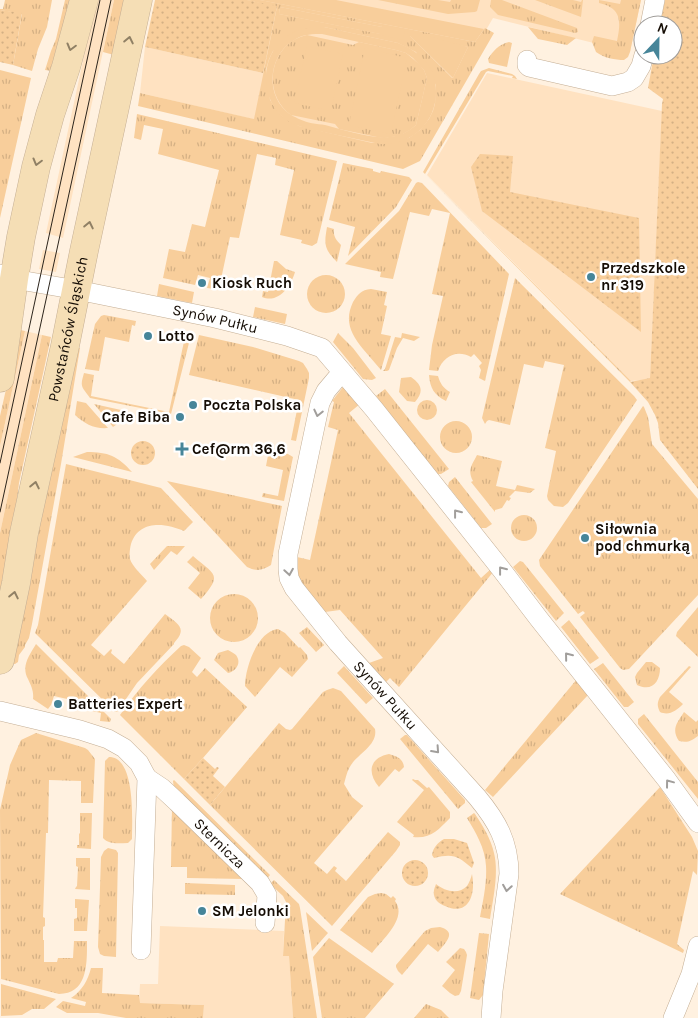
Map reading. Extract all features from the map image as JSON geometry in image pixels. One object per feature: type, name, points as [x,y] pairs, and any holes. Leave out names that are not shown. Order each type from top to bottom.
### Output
[{"type":"main road","points":[[0,378],[7,277],[21,237],[36,167],[84,0]]},
{"type":"main road","name":"Powstańców Śląskich","points":[[0,660],[24,533],[138,0]]},
{"type":"street","points":[[652,15],[655,0]]},
{"type":"street","points":[[527,60],[529,67],[612,86],[628,82],[634,78],[641,65]]},
{"type":"street","name":"Synów Pułku","points":[[7,277],[215,318],[288,336],[322,348],[374,409],[502,569],[539,619],[667,780],[698,823]]},
{"type":"street","name":"Synów Pułku","points":[[342,372],[326,391],[320,403],[288,554],[289,578],[294,588],[338,643],[477,797],[500,829],[506,847],[509,874],[493,991],[492,1018]]},
{"type":"street","name":"Sternicza","points":[[0,711],[80,730],[108,739],[124,748],[139,763],[146,778],[162,788],[178,802],[260,883],[267,894],[265,923]]},
{"type":"street","points":[[141,950],[146,778]]},
{"type":"street","points":[[673,1018],[691,974],[698,946]]},
{"type":"shaded area","points":[[96,0],[114,0],[63,238],[46,233]]},
{"type":"shaded area","points":[[247,0],[641,0],[638,15],[633,15],[633,38],[630,52],[493,18],[413,156],[140,93],[145,47],[263,73]]},
{"type":"shaded area","name":"Przedszkole nr 319","points":[[487,73],[662,111],[650,379],[631,381],[427,175]]},
{"type":"shaded area","points":[[43,250],[60,253],[56,272],[39,269]]},
{"type":"shaded area","points":[[25,331],[42,335],[0,533],[0,446]]},
{"type":"shaded area","points":[[160,926],[284,931],[283,956],[289,956],[293,1018],[203,1018],[204,1005],[139,1003],[140,984],[158,984]]},
{"type":"green space","points":[[5,0],[52,0],[47,27],[32,71],[13,65],[22,14],[0,10],[3,9]]},
{"type":"green space","points":[[65,0],[72,0],[52,71],[45,70],[56,39]]},
{"type":"green space","points":[[114,0],[126,0],[114,55],[103,52]]},
{"type":"green space","points":[[155,0],[247,0],[277,6],[263,73],[145,47]]},
{"type":"green space","points":[[247,0],[260,0],[475,42],[485,28],[494,33],[420,161],[403,169],[138,106],[140,93],[254,119],[277,7]],"holes":[[[280,7],[382,27],[381,36],[381,34],[279,14]],[[316,27],[324,27],[398,43],[416,52],[436,85],[433,111],[420,130],[409,138],[372,143],[299,126],[282,116],[270,100],[266,69],[273,51]],[[410,36],[468,47],[452,78]]]},
{"type":"green space","points":[[260,0],[336,0],[484,29],[475,42]]},
{"type":"green space","points":[[378,0],[438,0],[450,2],[451,0],[480,0],[475,12],[448,14]]},
{"type":"green space","points":[[491,0],[502,0],[577,28],[578,32],[575,33],[498,15],[490,7]]},
{"type":"green space","points":[[535,0],[573,0],[581,2],[583,0],[581,17]]},
{"type":"green space","points":[[599,0],[620,4],[621,0],[641,0],[638,15],[633,15],[633,38],[628,57],[624,60],[602,56],[596,52],[592,42],[594,36],[617,41],[619,28],[616,12],[607,5],[599,3]]},
{"type":"green space","points":[[665,0],[698,0],[698,489],[660,440],[655,415],[648,402],[630,382],[650,378],[663,99],[648,88],[652,65],[683,65],[683,15],[662,15]]},
{"type":"green space","points":[[280,7],[382,27],[382,25],[405,29],[403,40],[279,14]]},
{"type":"green space","points":[[0,10],[22,13],[13,65],[0,62]]},
{"type":"green space","points":[[324,27],[398,43],[419,55],[432,72],[436,92],[432,113],[420,130],[402,141],[380,144],[301,127],[288,121],[278,113],[272,103],[266,79],[271,55],[277,45],[286,37],[300,30]],"holes":[[[322,34],[406,53],[413,58],[424,70],[427,78],[416,125],[407,132],[389,137],[357,134],[305,121],[286,111],[279,103],[273,83],[273,72],[276,62],[280,53],[287,45],[302,36]]]},
{"type":"green space","points":[[528,27],[576,38],[567,45],[538,39]]},
{"type":"green space","points":[[408,30],[468,47],[453,78],[408,35]]},
{"type":"green space","points":[[307,35],[353,45],[359,42],[406,53],[419,64],[427,78],[416,125],[399,136],[384,138],[339,129],[335,124],[291,115],[277,98],[273,78],[274,68],[284,49],[292,41]]},
{"type":"green space","points":[[512,43],[507,67],[489,63],[488,59],[494,51],[502,44]]},
{"type":"green space","points":[[307,46],[343,54],[331,111],[294,103]]},
{"type":"green space","points":[[365,48],[407,58],[391,134],[349,125]]},
{"type":"green space","points":[[489,68],[512,74],[517,79],[512,78],[513,76],[486,72],[425,174],[630,382],[423,172],[479,74],[481,71]]},
{"type":"green space","points":[[0,70],[31,78],[0,218]]},
{"type":"green space","points":[[137,114],[337,161],[317,243],[312,246],[301,243],[302,240],[280,235],[294,170],[275,165],[276,158],[257,154],[239,238],[230,237],[220,284],[215,289],[207,288],[210,278],[198,275],[195,285],[163,278],[169,249],[185,252],[192,224],[205,227],[219,170],[158,154],[163,129],[144,125],[141,140],[134,138]]},
{"type":"green space","points":[[480,154],[513,156],[510,192],[639,218],[641,332],[482,211],[471,167]]},
{"type":"green space","points":[[343,163],[373,169],[373,171],[380,173],[381,171],[409,177],[412,180],[396,207],[348,256],[355,227],[329,220]]},
{"type":"green space","points":[[418,182],[422,183],[509,274],[485,381],[479,378],[481,370],[479,366],[482,363],[474,354],[471,357],[461,354],[451,355],[443,361],[438,371],[429,370],[432,345],[443,296],[432,294],[450,213],[432,209],[429,216],[410,212],[393,279],[380,277],[381,272],[345,264],[399,211]]},
{"type":"green space","points":[[327,227],[334,229],[335,238],[341,245],[337,262],[327,250],[325,238]]},
{"type":"green space","points":[[274,261],[277,261],[286,269],[295,272],[291,283],[279,296],[268,299],[262,297],[263,291],[268,292]]},
{"type":"green space","points":[[326,275],[339,281],[345,294],[339,307],[326,313],[313,307],[307,294],[313,281]]},
{"type":"green space","points":[[515,278],[637,400],[568,503],[563,507],[554,506],[548,500],[547,496],[556,451],[545,448],[564,365],[545,361],[543,368],[524,364],[510,425],[489,420],[485,424],[482,418]]},
{"type":"green space","points":[[159,284],[194,292],[192,303],[157,296]]},
{"type":"green space","points":[[371,289],[387,292],[384,305],[387,306],[381,334],[391,336],[381,370],[355,338],[349,321],[350,309],[355,299],[362,291]]},
{"type":"green space","points":[[255,307],[287,314],[285,324],[253,317]]},
{"type":"green space","points":[[104,315],[136,321],[135,326],[132,325],[129,342],[105,337],[99,371],[85,369],[95,324]]},
{"type":"green space","points":[[16,329],[25,331],[0,446],[0,416],[11,367]]},
{"type":"green space","points":[[186,332],[191,335],[171,414],[90,398],[83,389],[84,373],[94,375],[91,396],[169,412]]},
{"type":"green space","points":[[338,333],[353,348],[376,378],[372,380],[363,379],[333,342]]},
{"type":"green space","points":[[402,333],[420,337],[414,341],[403,338],[389,370],[383,371],[395,337],[401,338]]},
{"type":"green space","points":[[42,335],[51,337],[19,483],[10,560],[0,615],[0,533]]},
{"type":"green space","points":[[199,335],[253,347],[303,363],[309,373],[309,378],[296,441],[291,440],[299,400],[189,375]]},
{"type":"green space","points":[[75,347],[80,348],[32,624],[29,638],[19,655],[18,662],[12,664],[35,532]]},
{"type":"green space","points":[[429,375],[438,376],[445,389],[450,392],[446,401],[433,391]]},
{"type":"green space","points":[[411,377],[418,383],[421,391],[415,402],[407,401],[399,392],[401,378]]},
{"type":"green space","points":[[343,387],[360,404],[349,413],[481,578],[492,568],[494,571],[399,687],[390,678],[386,682],[369,663],[383,658],[340,610],[325,612],[300,582],[297,568],[297,557],[310,560],[338,430],[328,427],[334,402],[332,401]]},
{"type":"green space","points":[[385,389],[449,469],[441,474],[437,474],[376,396]]},
{"type":"green space","points":[[427,400],[434,403],[437,410],[434,417],[427,420],[420,417],[417,410],[420,403]]},
{"type":"green space","points":[[77,401],[86,403],[108,428],[98,428],[90,425],[75,415]]},
{"type":"green space","points":[[94,404],[130,412],[113,427]]},
{"type":"green space","points":[[643,406],[648,417],[652,444],[698,499],[698,595],[629,669],[623,670],[580,617],[585,613],[583,611],[578,614],[540,566],[539,560]]},
{"type":"green space","points":[[456,421],[462,422],[467,426],[471,431],[471,443],[467,448],[462,452],[456,453],[450,452],[445,448],[441,443],[440,437],[441,431],[445,426],[450,422]]},
{"type":"green space","points":[[143,441],[151,445],[155,453],[151,461],[143,465],[135,461],[131,453],[135,445]]},
{"type":"green space","points":[[269,450],[293,457],[284,501],[262,497],[263,493],[278,496],[283,470],[266,466]]},
{"type":"green space","points":[[87,452],[112,456],[122,462],[132,472],[73,457]]},
{"type":"green space","points":[[477,455],[502,461],[496,486],[515,490],[517,485],[535,489],[530,493],[515,491],[509,497],[511,498],[509,501],[507,500],[502,508],[495,510],[495,512],[471,482],[473,481],[470,474],[471,468]]},
{"type":"green space","points":[[66,464],[161,488],[193,522],[184,531],[161,525],[147,527],[140,530],[131,544],[131,562],[147,581],[91,645],[104,656],[111,649],[111,653],[124,664],[165,614],[181,630],[174,644],[137,683],[117,712],[35,633],[38,625]]},
{"type":"green space","points":[[455,477],[492,524],[486,528],[481,528],[448,486],[449,482]]},
{"type":"green space","points":[[167,481],[282,506],[271,565],[260,570],[247,567]]},
{"type":"green space","points":[[524,515],[533,519],[537,528],[533,537],[524,541],[515,537],[511,528],[515,519]]},
{"type":"green space","points":[[167,546],[185,546],[177,555],[171,551],[154,570],[150,564]]},
{"type":"green space","points":[[193,556],[211,571],[214,579],[208,591],[201,599],[188,588],[200,573],[187,562]]},
{"type":"green space","points":[[520,561],[523,562],[564,613],[556,621],[513,567]]},
{"type":"green space","points":[[229,594],[239,594],[251,601],[258,613],[258,623],[251,635],[239,642],[229,642],[221,638],[214,631],[210,623],[210,613],[214,605],[221,598]]},
{"type":"green space","points":[[698,607],[698,657],[676,636],[677,632]]},
{"type":"green space","points":[[569,620],[599,658],[590,664],[561,627]]},
{"type":"green space","points":[[307,627],[324,645],[316,652],[299,633]]},
{"type":"green space","points":[[278,629],[300,647],[308,659],[292,677],[280,667],[255,697],[245,686],[250,661],[258,643],[264,636]]},
{"type":"green space","points":[[36,644],[111,719],[110,722],[100,721],[101,713],[88,710],[89,704],[54,696],[48,709],[33,699],[33,691],[25,670],[27,661]]},
{"type":"green space","points":[[184,645],[201,658],[192,672],[197,677],[205,668],[247,707],[184,779],[120,715],[149,679]]},
{"type":"green space","points":[[228,650],[236,655],[238,664],[236,669],[228,673],[214,660],[218,653]]},
{"type":"green space","points":[[646,662],[652,662],[660,668],[660,673],[659,678],[654,684],[642,687],[637,685],[635,677]]},
{"type":"green space","points":[[603,663],[634,702],[628,707],[624,707],[594,669]]},
{"type":"green space","points":[[344,666],[373,698],[366,704],[337,673]]},
{"type":"green space","points":[[689,666],[691,667],[669,692],[683,704],[672,712],[660,712],[658,701],[660,697]]},
{"type":"green space","points":[[577,679],[588,695],[493,797],[485,790]]},
{"type":"green space","points":[[333,688],[341,691],[375,729],[375,735],[371,744],[351,765],[344,784],[352,797],[363,806],[314,863],[327,874],[334,866],[337,868],[335,871],[346,881],[388,832],[400,842],[400,845],[332,926],[210,805],[279,723],[286,729],[292,729],[323,692]]},
{"type":"green space","points":[[684,712],[696,722],[698,720],[698,736],[687,742],[679,741],[675,733],[679,719]]},
{"type":"green space","points":[[644,714],[698,782],[698,799],[638,724],[638,719]]},
{"type":"green space","points":[[36,733],[85,748],[95,759],[93,803],[81,803],[81,781],[49,780],[43,917],[45,918],[45,926],[43,927],[44,962],[57,962],[58,958],[73,958],[74,941],[87,941],[87,959],[84,976],[76,989],[69,993],[59,994],[1,979],[0,810],[10,765],[21,740]]},
{"type":"green space","points":[[405,735],[465,800],[465,803],[458,809],[400,739]]},
{"type":"green space","points":[[389,754],[401,759],[404,767],[399,772],[395,769],[379,787],[375,782],[372,767],[377,759]]},
{"type":"green space","points":[[109,757],[118,760],[124,767],[131,791],[132,839],[128,843],[111,843],[103,838],[105,761]]},
{"type":"green space","points":[[203,758],[215,769],[219,768],[213,776],[225,787],[210,805],[184,779]]},
{"type":"green space","points":[[413,779],[418,780],[427,788],[429,787],[450,812],[450,818],[442,826],[434,833],[425,837],[413,837],[414,835],[397,822],[424,790]]},
{"type":"green space","points":[[174,780],[270,875],[266,880],[174,789]]},
{"type":"green space","points":[[660,787],[692,837],[698,851],[697,875],[693,871],[677,944],[684,950],[683,953],[560,894]]},
{"type":"green space","points":[[172,806],[245,879],[187,878],[187,867],[171,867]]},
{"type":"green space","points":[[80,813],[92,813],[91,849],[77,848],[77,845],[79,845]]},
{"type":"green space","points":[[474,813],[489,838],[495,861],[495,886],[490,919],[480,917],[486,866],[482,847],[467,818]]},
{"type":"green space","points":[[444,839],[454,839],[467,843],[474,863],[472,868],[455,857],[434,858],[432,855],[434,848]]},
{"type":"green space","points":[[108,848],[116,850],[118,853],[116,957],[100,954],[98,947],[101,857]]},
{"type":"green space","points":[[76,858],[90,858],[90,890],[75,889],[77,886],[78,867],[76,866]]},
{"type":"green space","points":[[415,860],[425,863],[428,873],[425,883],[415,886],[405,883],[402,873],[405,863]]},
{"type":"green space","points":[[472,874],[472,896],[465,906],[453,909],[435,899],[436,884],[447,890],[456,891],[464,889]]},
{"type":"green space","points":[[274,880],[299,904],[317,1018],[293,1018],[289,956],[283,956],[286,902],[283,896],[270,884]]},
{"type":"green space","points":[[185,883],[235,885],[235,895],[185,894]]},
{"type":"green space","points":[[381,893],[391,898],[393,896],[396,899],[398,914],[392,928],[372,953],[340,930],[368,897]]},
{"type":"green space","points":[[75,899],[89,900],[87,931],[74,931],[74,919],[77,918]]},
{"type":"green space","points":[[306,912],[328,933],[312,951]]},
{"type":"green space","points":[[440,927],[445,929],[449,935],[444,945],[438,952],[428,944],[402,975],[396,965],[425,931]]},
{"type":"green space","points":[[479,933],[489,934],[483,995],[479,1000],[470,998]]},
{"type":"green space","points":[[329,938],[394,984],[365,1018],[322,1018],[313,957]]},
{"type":"green space","points":[[460,948],[464,949],[467,955],[461,991],[459,995],[455,996],[442,986],[455,970],[446,962]]},
{"type":"green space","points":[[91,968],[103,968],[102,993],[139,995],[140,1003],[204,1005],[203,1018],[126,1018],[98,1013],[67,1013],[56,1007],[63,1001],[85,1006],[86,1002],[71,998],[84,985]]},
{"type":"green space","points":[[1,984],[56,999],[44,1009],[32,1009],[22,1015],[1,1016]]},
{"type":"green space","points":[[426,1004],[441,1010],[449,1018],[414,1018]]},
{"type":"tram line","points":[[0,463],[100,0]]},
{"type":"tram line","points":[[0,512],[111,0]]},
{"type":"place","name":"Przedszkole nr 319","points":[[591,277]]},
{"type":"place","name":"Kiosk Ruch","points":[[202,283]]},
{"type":"place","name":"Lotto","points":[[148,336]]},
{"type":"place","name":"Poczta Polska","points":[[193,405]]},
{"type":"place","name":"Cafe Biba","points":[[180,417]]},
{"type":"place","name":"Cef@rm 36,6","points":[[182,449]]},
{"type":"place","name":"Siłownia pod chmurką","points":[[585,538]]},
{"type":"place","name":"Batteries Expert","points":[[58,704]]},
{"type":"place","name":"SM Jelonki","points":[[202,911]]}]
